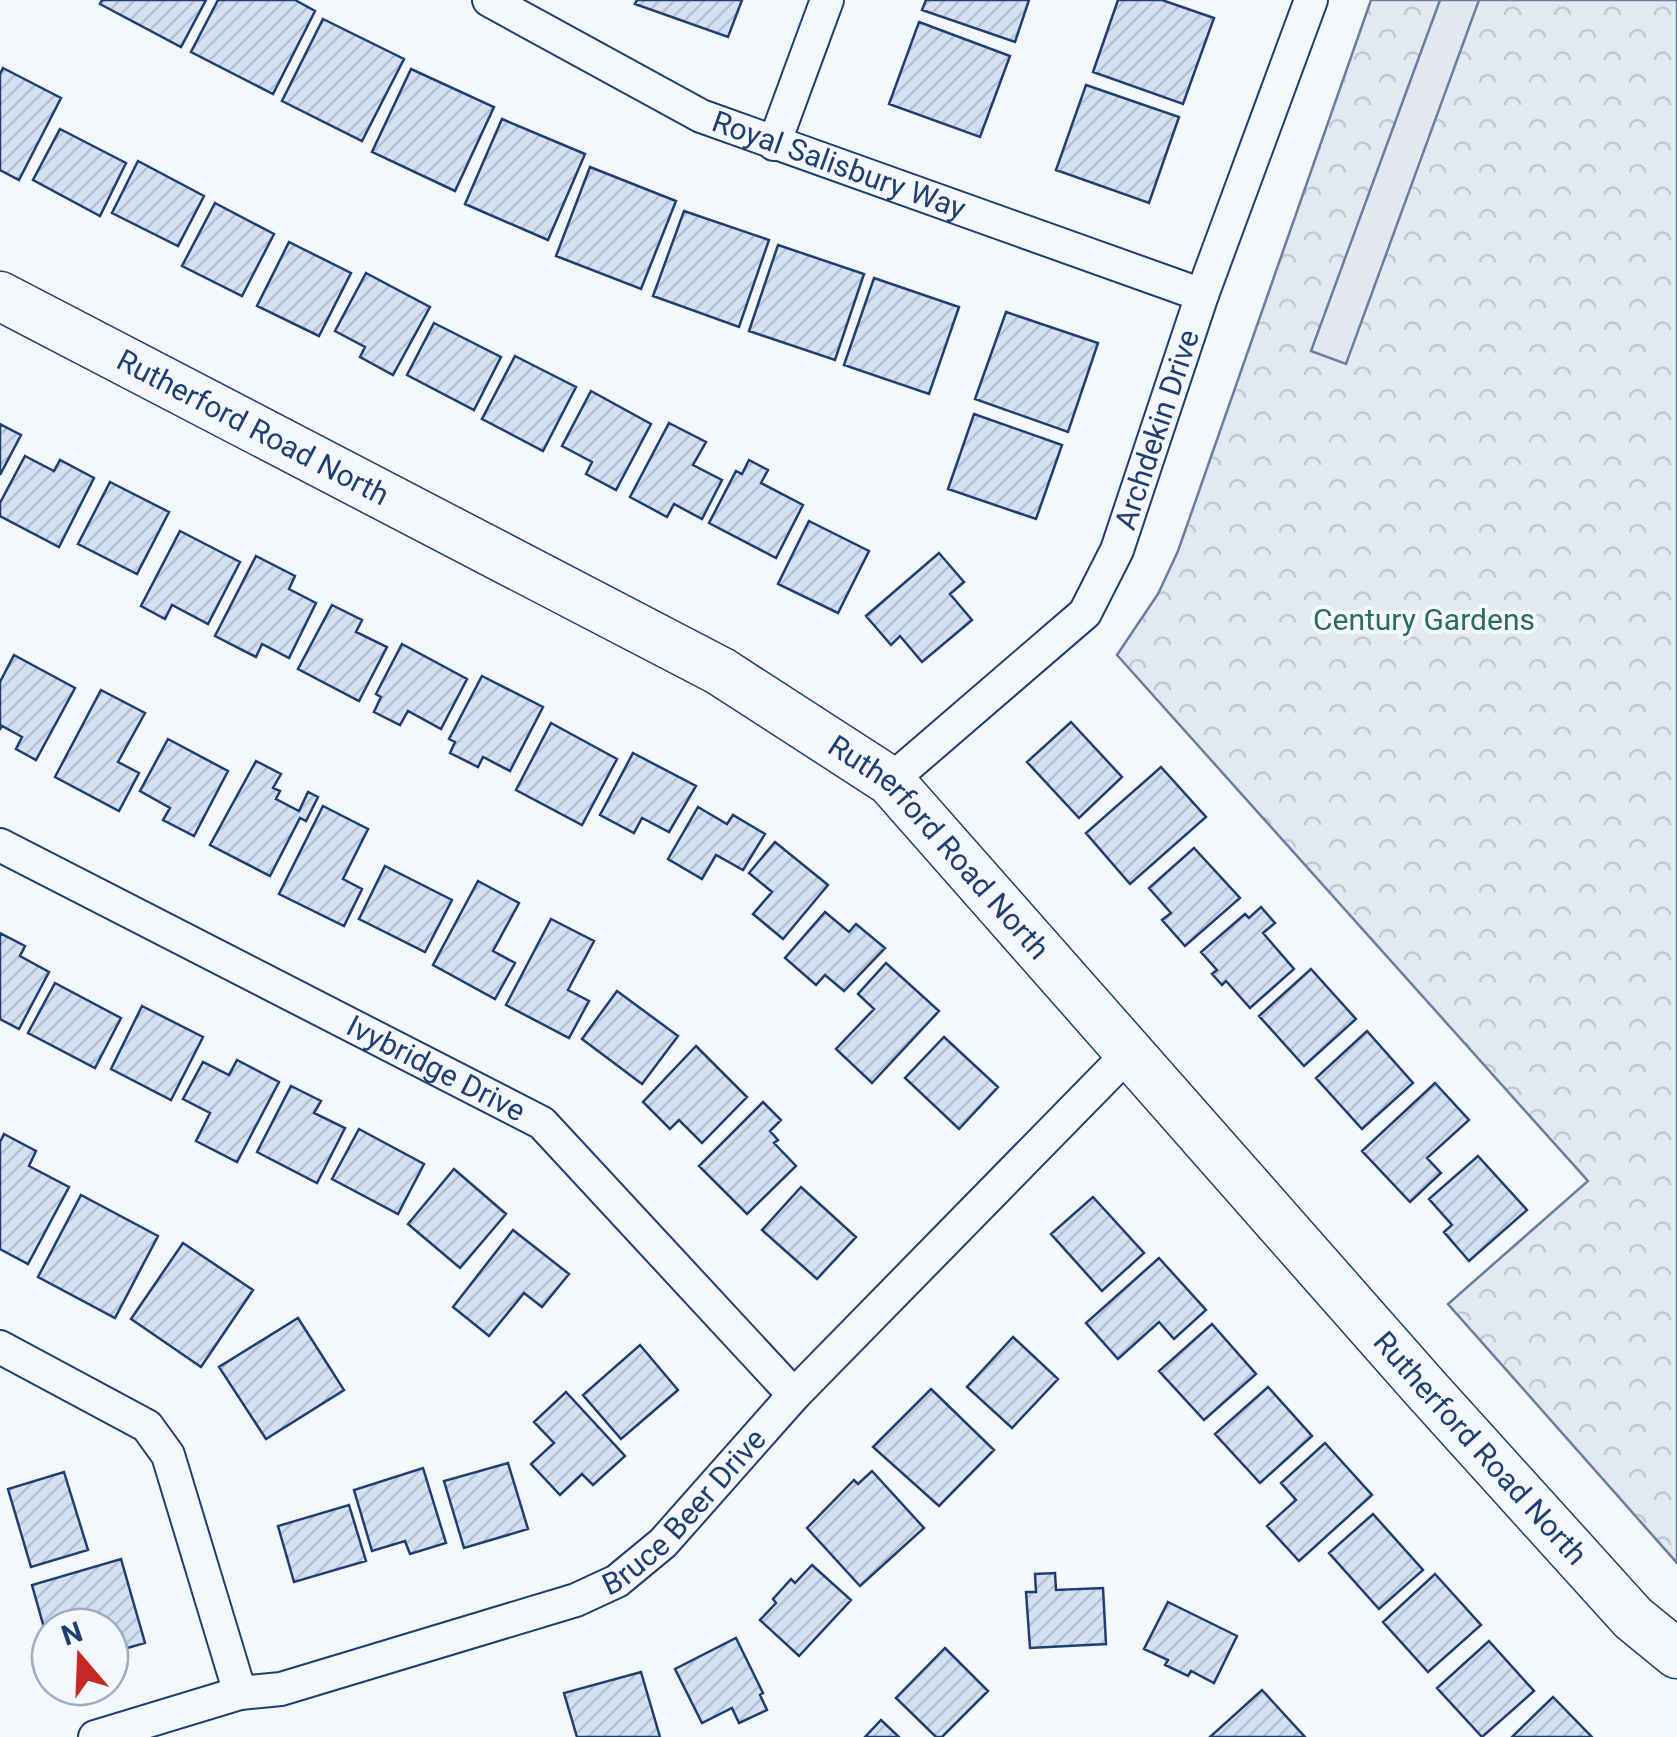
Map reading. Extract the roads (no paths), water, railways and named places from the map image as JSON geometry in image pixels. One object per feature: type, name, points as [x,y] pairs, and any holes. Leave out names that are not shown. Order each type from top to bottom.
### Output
[{"type":"street","name":"Royal Salisbury Way","points":[[489,0],[701,116],[1202,295]]},
{"type":"street","points":[[774,144],[827,0]]},
{"type":"street","name":"Archdekin Drive","points":[[890,782],[1085,613],[1116,550],[1202,295],[1311,0]]},
{"type":"street","name":"Rutherford Road North","points":[[0,296],[720,671],[890,782],[1425,1388],[1633,1618],[1677,1654]]},
{"type":"street","name":"Ivybridge Drive","points":[[0,845],[542,1123],[794,1395]]},
{"type":"street","name":"Bruce Beer Drive","points":[[95,1737],[240,1693],[281,1689],[576,1600],[617,1581],[662,1543],[794,1395],[1130,1052]]},
{"type":"street","points":[[0,1347],[147,1426],[168,1455],[240,1693]]},
{"type":"park label","name":"Century Gardens","points":[[1424,620]]}]
